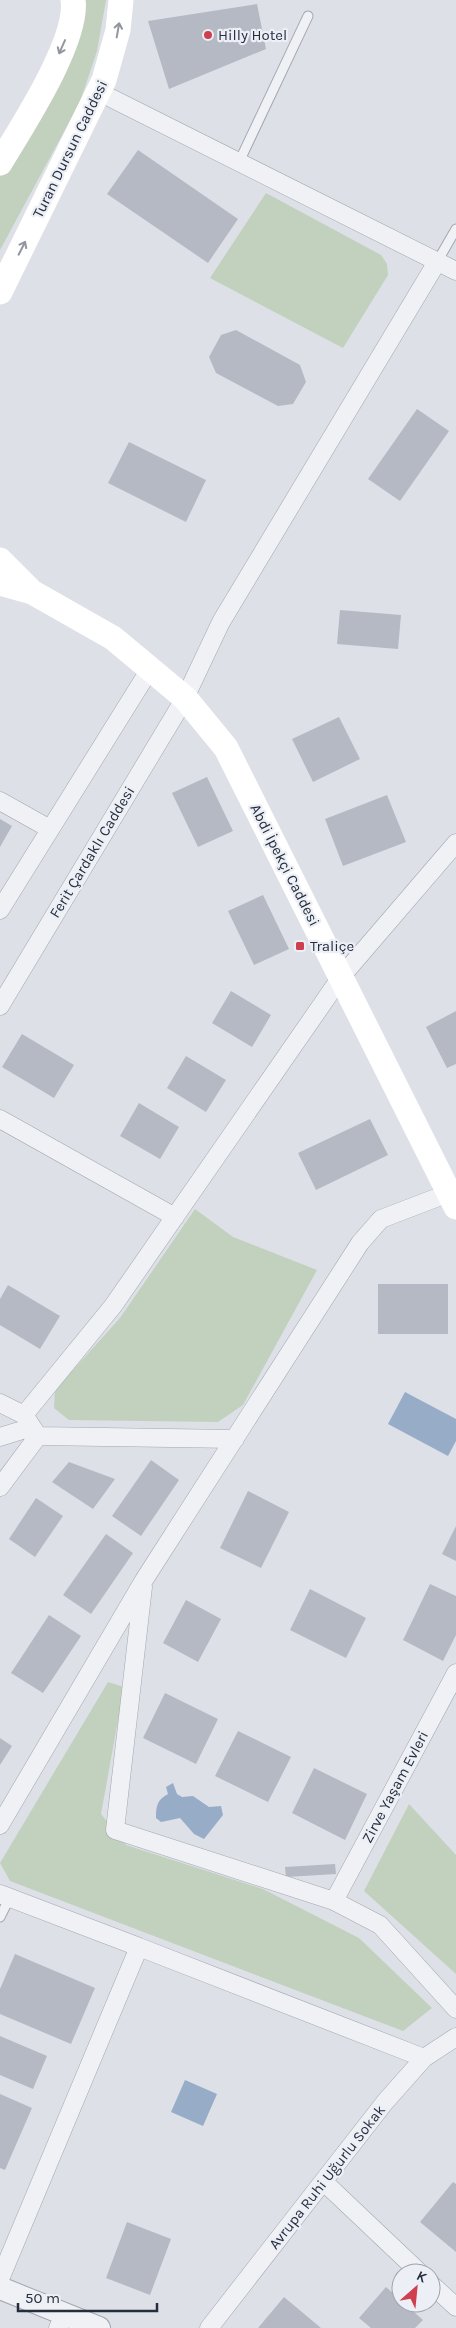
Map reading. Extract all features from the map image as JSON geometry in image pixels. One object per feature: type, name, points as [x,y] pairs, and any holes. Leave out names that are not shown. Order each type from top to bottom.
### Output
[{"type":"main road","points":[[0,163],[35,105],[53,68],[67,36],[74,8],[72,0]]},
{"type":"main road","name":"Turan Dursun Caddesi","points":[[0,292],[99,92],[114,48],[122,0]]},
{"type":"main road","points":[[0,560],[32,592]]},
{"type":"main road","points":[[0,583],[32,592]]},
{"type":"main road","name":"Abdi İpekçi Caddesi","points":[[32,592],[112,638],[185,698],[226,748],[453,1200]]},
{"type":"street","points":[[99,92],[456,271]]},
{"type":"street","name":"Ferit Çardaklı Caddesi","points":[[0,1006],[185,698],[221,622],[437,262]]},
{"type":"street","points":[[0,910],[150,669]]},
{"type":"street","points":[[0,801],[50,829]]},
{"type":"street","points":[[0,1488],[31,1426],[341,977],[456,843]]},
{"type":"street","points":[[0,1119],[175,1217]]},
{"type":"street","points":[[0,1825],[144,1580],[360,1243],[381,1219],[453,1200]]},
{"type":"street","points":[[0,1403],[31,1426]]},
{"type":"street","points":[[0,1437],[31,1426],[235,1439]]},
{"type":"street","points":[[144,1580],[115,1830],[334,1901],[380,1924],[456,2009]]},
{"type":"street","name":"Zirve Yaşam Evleri","points":[[334,1901],[456,1673]]},
{"type":"street","points":[[5,1896],[139,1946],[424,2058]]},
{"type":"street","points":[[0,2279],[139,1946]]},
{"type":"street","name":"Avrupa Ruhi Uğurlu Sokak","points":[[209,2328],[385,2102],[424,2058],[456,2037]]},
{"type":"street","points":[[324,2182],[409,2263]]},
{"type":"street","points":[[0,2288],[62,2321],[100,2328]]},
{"type":"street","points":[[441,2293],[456,2306]]},
{"type":"lane","points":[[239,162],[308,16]]},
{"type":"lane","points":[[437,262],[456,229]]},
{"type":"lane","points":[[0,1917],[5,1896]]},
{"type":"green space","points":[[76,0],[106,0],[97,51],[80,102],[0,250],[0,177],[26,132]]},
{"type":"green space","points":[[266,193],[381,255],[387,264],[388,275],[343,348],[210,278]]},
{"type":"green space","points":[[195,1209],[233,1237],[317,1270],[243,1405],[218,1422],[69,1420],[54,1408],[55,1390],[120,1318]]},
{"type":"green space","points":[[108,1682],[124,1687],[101,1814],[126,1845],[263,1889],[359,1938],[432,2008],[403,2031],[10,1881],[0,1863]]},
{"type":"green space","points":[[409,1804],[456,1855],[456,1974],[364,1891]]},
{"type":"water","points":[[405,1392],[456,1419],[456,1441],[448,1456],[388,1424]]},
{"type":"water","points":[[173,1783],[177,1794],[182,1797],[193,1796],[209,1807],[221,1806],[223,1815],[204,1839],[194,1834],[180,1818],[161,1822],[156,1818],[158,1804],[168,1794],[166,1787]]},
{"type":"water","points":[[185,2080],[217,2094],[203,2126],[171,2112]]},
{"type":"building","name":"Hilly Hotel","points":[[257,4],[266,49],[169,89],[148,21]]},
{"type":"building","points":[[138,150],[238,219],[208,263],[107,194]]},
{"type":"building","points":[[236,330],[300,365],[306,382],[293,404],[278,406],[216,373],[209,357],[221,335]]},
{"type":"building","points":[[417,409],[449,431],[400,501],[368,479]]},
{"type":"building","points":[[129,442],[206,480],[186,522],[108,483]]},
{"type":"building","points":[[340,610],[401,615],[398,649],[337,644]]},
{"type":"building","points":[[339,717],[360,759],[313,782],[292,739]]},
{"type":"building","points":[[207,777],[233,831],[198,847],[172,793]]},
{"type":"building","points":[[387,795],[406,842],[343,866],[325,819]]},
{"type":"building","points":[[0,819],[12,826],[0,847]]},
{"type":"building","points":[[263,895],[289,949],[254,965],[228,911]]},
{"type":"building","points":[[231,991],[271,1015],[252,1047],[212,1023]]},
{"type":"building","points":[[456,1011],[456,1064],[447,1068],[426,1027]]},
{"type":"building","points":[[22,1034],[74,1065],[54,1098],[2,1067]]},
{"type":"building","points":[[186,1056],[226,1080],[206,1112],[167,1088]]},
{"type":"building","points":[[139,1103],[179,1127],[160,1159],[120,1136]]},
{"type":"building","points":[[370,1119],[388,1155],[316,1190],[298,1153]]},
{"type":"building","points":[[378,1284],[448,1284],[448,1334],[378,1334]]},
{"type":"building","points":[[8,1285],[60,1316],[40,1349],[0,1325],[0,1299]]},
{"type":"building","points":[[151,1460],[179,1480],[141,1536],[112,1516]]},
{"type":"building","points":[[69,1462],[115,1479],[93,1509],[52,1482]]},
{"type":"building","points":[[248,1491],[289,1512],[261,1568],[220,1548]]},
{"type":"building","points":[[36,1498],[63,1516],[35,1557],[9,1539]]},
{"type":"building","points":[[456,1526],[456,1561],[442,1554]]},
{"type":"building","points":[[106,1534],[133,1553],[91,1614],[63,1595]]},
{"type":"building","points":[[430,1584],[456,1596],[456,1635],[443,1661],[403,1640]]},
{"type":"building","points":[[310,1589],[366,1618],[346,1658],[290,1630]]},
{"type":"building","points":[[186,1600],[221,1619],[198,1662],[163,1643]]},
{"type":"building","points":[[49,1615],[81,1636],[43,1693],[11,1673]]},
{"type":"building","points":[[165,1693],[218,1719],[196,1764],[143,1738]]},
{"type":"building","points":[[238,1731],[291,1757],[268,1802],[215,1776]]},
{"type":"building","points":[[0,1738],[12,1746],[0,1765]]},
{"type":"building","points":[[314,1768],[367,1794],[345,1840],[292,1813]]},
{"type":"building","points":[[335,1864],[336,1874],[286,1877],[285,1867]]},
{"type":"building","points":[[15,1954],[95,1988],[71,2044],[0,2014],[0,1989]]},
{"type":"building","points":[[0,2036],[47,2056],[33,2089],[0,2075]]},
{"type":"building","points":[[0,2094],[32,2108],[5,2170],[0,2168]]},
{"type":"building","points":[[453,2182],[456,2184],[456,2252],[420,2222]]},
{"type":"building","points":[[127,2222],[171,2239],[150,2295],[106,2278]]},
{"type":"building","points":[[386,2287],[391,2291],[391,2313],[415,2313],[423,2320],[415,2328],[371,2328],[359,2318]]},
{"type":"building","points":[[284,2297],[321,2328],[258,2328]]},
{"type":"place","name":"Hilly Hotel","points":[[208,35]]},
{"type":"place","name":"Traliçe","points":[[300,946]]}]
